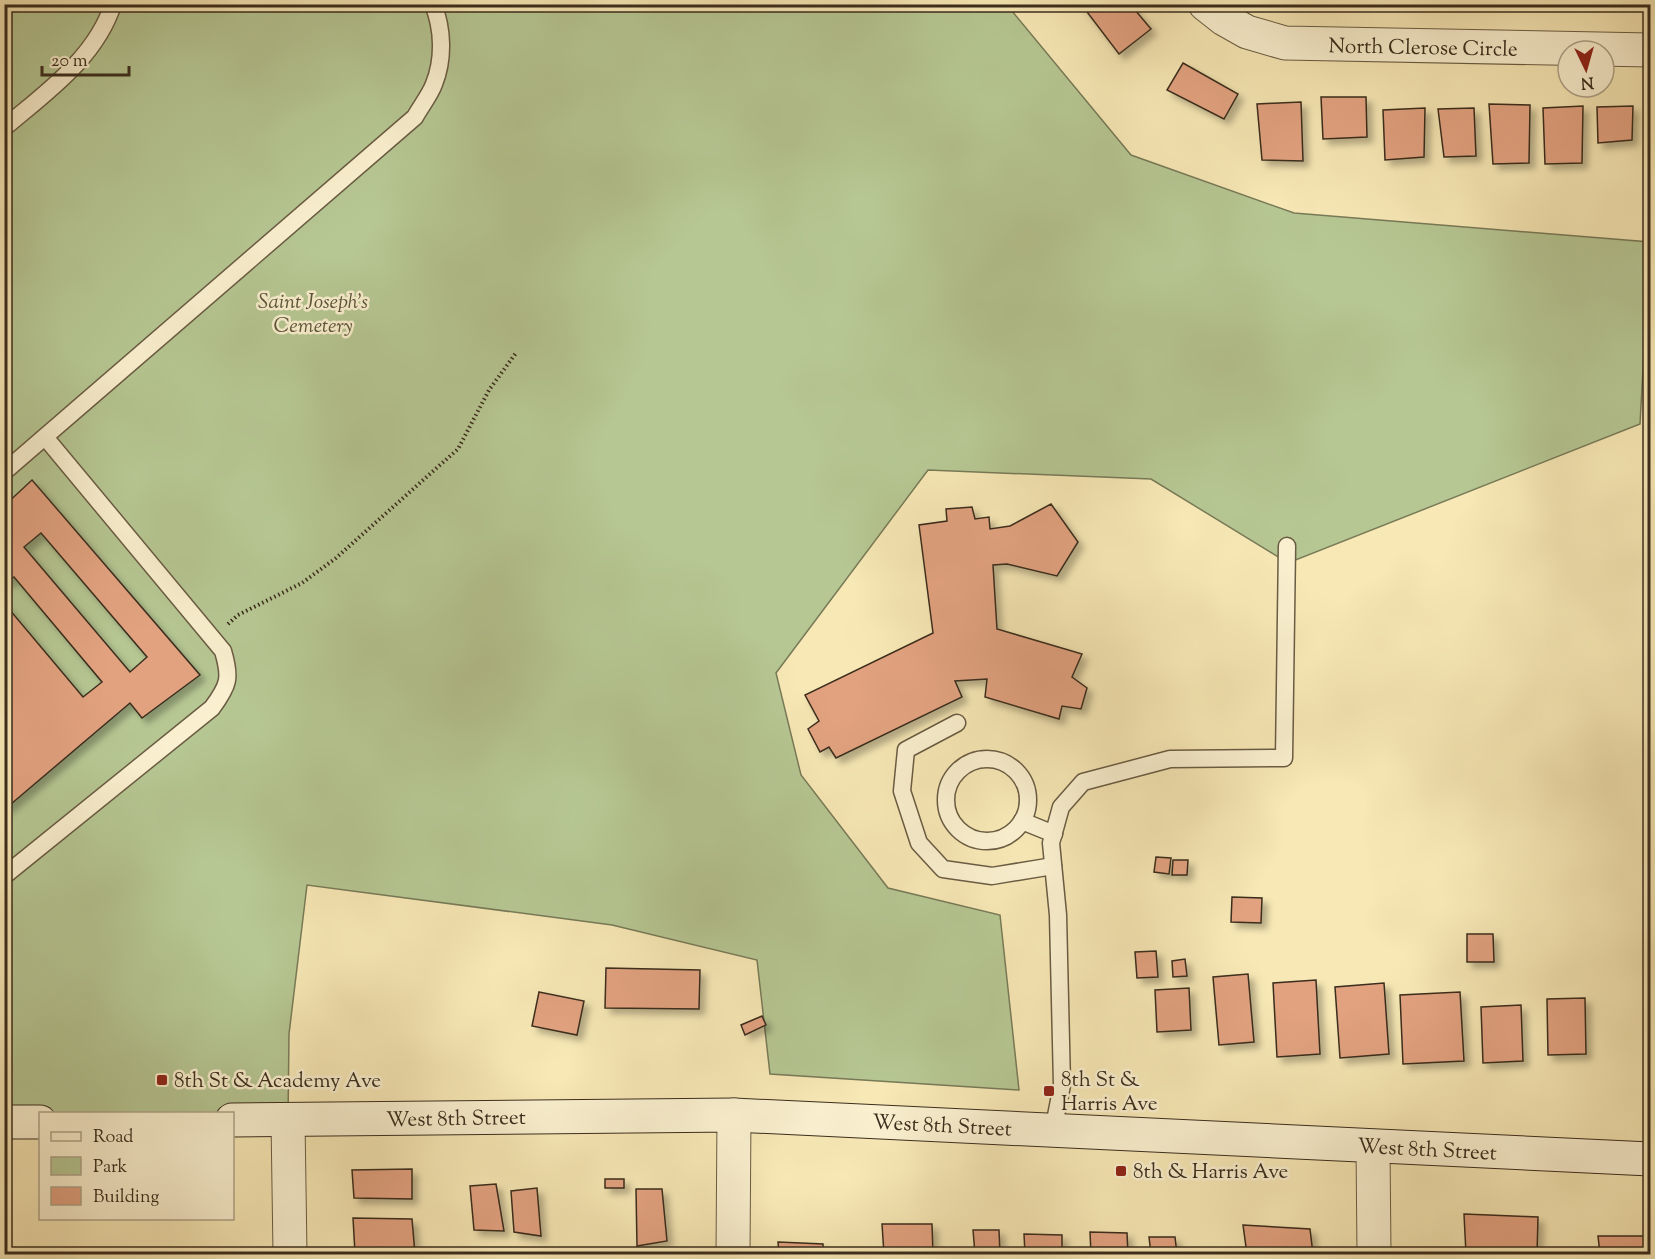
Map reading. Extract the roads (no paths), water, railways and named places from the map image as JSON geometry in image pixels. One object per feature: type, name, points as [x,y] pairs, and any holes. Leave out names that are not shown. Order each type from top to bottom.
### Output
[{"type":"street","name":"North Clerose Circle","points":[[1205,4],[1224,19],[1247,32],[1285,43],[1650,50]]},
{"type":"street","name":"West 8th Street","points":[[234,1120],[734,1116],[1650,1159]]},
{"type":"street","points":[[734,1116],[734,1254]]},
{"type":"street","points":[[288,1120],[290,1254]]},
{"type":"street","points":[[4,1122],[39,1122]]},
{"type":"street","points":[[1373,1147],[1374,1254]]},
{"type":"lane","points":[[4,128],[78,63],[109,19],[113,4]]},
{"type":"lane","points":[[4,472],[414,117],[434,85],[442,58],[438,18],[433,4]]},
{"type":"lane","points":[[4,876],[212,708],[226,689],[229,670],[223,651],[45,437]]},
{"type":"lane","points":[[1053,1131],[1062,1085],[1058,915],[1051,843],[1061,807],[1083,782],[1170,759],[1284,758],[1287,546]]},
{"type":"lane","points":[[957,723],[906,750],[902,791],[919,843],[943,868],[992,876],[1053,866]]},
{"type":"lane","points":[[976,760],[1000,761],[1011,767],[1023,781],[1028,798],[1027,810],[1022,822],[1004,838],[979,841],[968,837],[957,830],[950,820],[945,795],[949,783],[965,765],[976,760]]},
{"type":"lane","points":[[1022,822],[1053,834]]},
{"type":"place","name":"8th St & Academy Ave","points":[[162,1080]]},
{"type":"place","name":"8th St & Harris Ave","points":[[1049,1091]]},
{"type":"place","name":"8th & Harris Ave","points":[[1121,1171]]},
{"type":"park label","name":"Saint Joseph’s Cemetery","points":[[313,313]]}]
